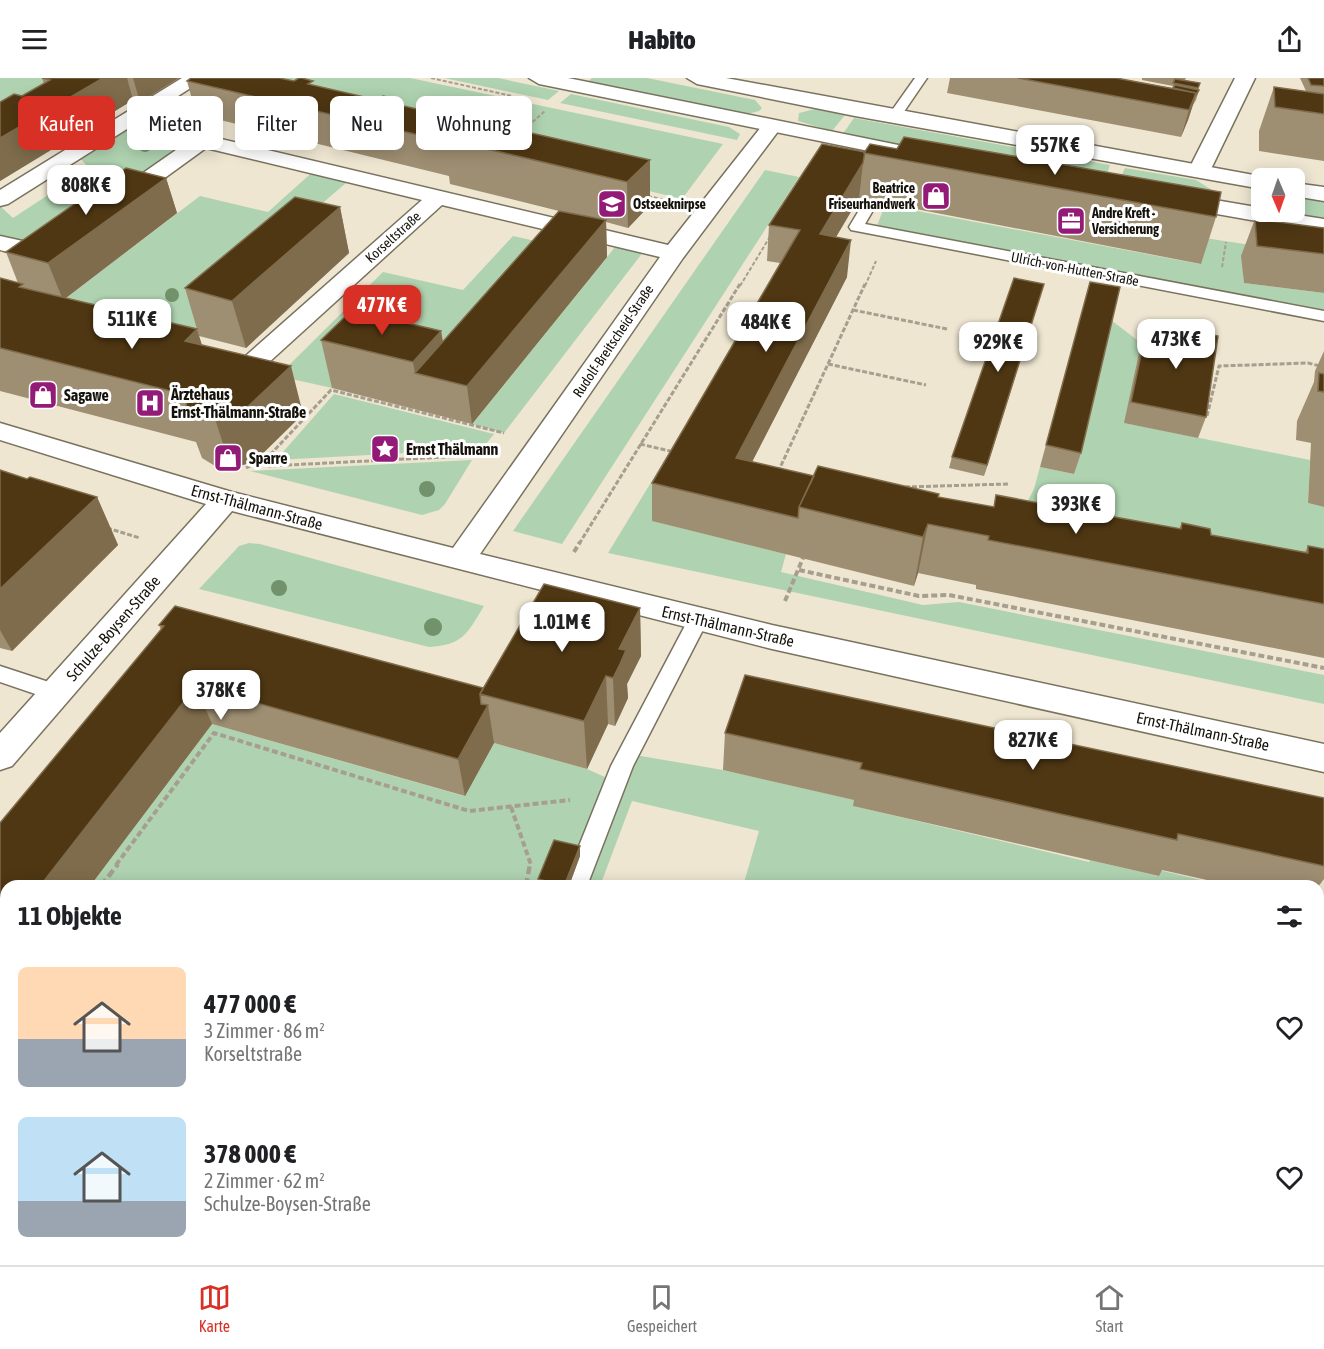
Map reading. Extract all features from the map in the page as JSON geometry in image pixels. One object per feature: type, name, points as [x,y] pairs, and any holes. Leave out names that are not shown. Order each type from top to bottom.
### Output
[{"type":"street","points":[[0,200],[196,78]]},
{"type":"street","points":[[539,78],[772,126],[895,159],[934,158]]},
{"type":"street","points":[[697,78],[794,98],[1251,180]]},
{"type":"street","points":[[1199,171],[1245,78]]},
{"type":"street","points":[[772,126],[794,98]]},
{"type":"street","name":"Rudolf-Breitscheid-Straße","points":[[460,560],[674,253],[772,126]]},
{"type":"street","name":"Korseltstraße","points":[[223,146],[674,253]]},
{"type":"street","points":[[97,215],[190,150]]},
{"type":"street","points":[[1239,211],[1251,188]]},
{"type":"street","points":[[1305,191],[1324,194]]},
{"type":"street","points":[[1152,196],[1324,226]]},
{"type":"street","name":"Korseltstraße","points":[[201,358],[246,369],[438,197]]},
{"type":"street","points":[[0,243],[34,251],[48,247],[77,228]]},
{"type":"street","name":"Ernst-Thälmann-Straße","points":[[0,431],[226,500],[698,620],[1324,758]]},
{"type":"street","name":"Schulze-Boysen-Straße","points":[[0,756],[226,500]]},
{"type":"lane","points":[[894,116],[921,78]]},
{"type":"lane","name":"Ulrich-von-Hutten-Straße","points":[[872,200],[856,227],[1324,316]]},
{"type":"lane","points":[[577,880],[622,766],[698,620]]},
{"type":"lane","points":[[0,674],[56,693]]},
{"type":"path","points":[[431,78],[514,96]]},
{"type":"path","points":[[532,122],[552,105]]},
{"type":"path","points":[[647,195],[708,208]]},
{"type":"path","points":[[571,556],[775,228]]},
{"type":"path","points":[[775,478],[889,234]]},
{"type":"path","points":[[853,310],[947,329]]},
{"type":"path","points":[[1207,416],[1219,366],[1308,363],[1324,366]]},
{"type":"path","points":[[828,364],[926,385]]},
{"type":"path","points":[[242,470],[267,458],[331,390],[504,433]]},
{"type":"path","points":[[640,444],[680,453]]},
{"type":"path","points":[[259,462],[269,466],[484,455]]},
{"type":"path","points":[[903,487],[1008,484]]},
{"type":"path","points":[[101,526],[145,540]]},
{"type":"path","points":[[799,570],[919,596],[949,596],[1324,668]]},
{"type":"path","points":[[105,880],[214,733],[470,812],[610,796]]},
{"type":"path","points":[[512,807],[531,865],[527,880]]},
{"type":"green space","points":[[0,78],[117,78],[84,96],[18,96],[18,131],[0,141]]},
{"type":"green space","points":[[216,78],[410,78],[495,96],[416,96],[416,134],[404,132],[404,96],[330,96],[330,114],[318,111],[318,96],[257,96],[208,84]]},
{"type":"green space","points":[[444,78],[498,78],[559,91],[548,100]]},
{"type":"green space","points":[[592,78],[647,78],[755,100],[762,108],[744,115],[586,83]]},
{"type":"green space","points":[[571,94],[729,127],[740,134],[737,140],[560,103]]},
{"type":"green space","points":[[532,104],[723,144],[682,199],[480,150],[532,150]]},
{"type":"green space","points":[[815,109],[845,115],[832,131],[798,121],[799,113]]},
{"type":"green space","points":[[854,118],[1110,165],[1104,183],[842,135]]},
{"type":"green space","points":[[127,123],[127,150],[190,150],[48,247],[0,243],[0,206],[13,218],[89,168],[76,154],[82,150],[115,150],[115,130]]},
{"type":"green space","points":[[317,168],[353,177],[290,231],[199,336],[63,300],[200,196],[268,212]]},
{"type":"green space","points":[[1125,168],[1196,180],[1212,190],[1211,195],[1117,186]]},
{"type":"green space","points":[[765,170],[799,177],[562,544],[513,531]]},
{"type":"green space","points":[[1305,199],[1324,202],[1324,221],[1305,217]]},
{"type":"green space","points":[[885,205],[1200,264],[1205,238],[1324,256],[1242,256],[1244,283],[1324,293],[1324,316],[875,231]]},
{"type":"green space","points":[[513,236],[562,247],[448,379],[332,388],[278,376],[383,272],[463,290]]},
{"type":"green space","points":[[620,241],[647,247],[504,433],[472,424]]},
{"type":"green space","points":[[784,264],[653,521],[786,554],[781,572],[923,605],[959,602],[1324,675],[1324,704],[608,553]]},
{"type":"green space","points":[[1111,320],[1141,343],[1125,423],[1310,460],[1308,503],[1324,507],[1324,583],[1017,522],[1034,489],[1040,467],[1074,474]]},
{"type":"green space","points":[[334,394],[494,434],[482,449],[276,460]]},
{"type":"green space","points":[[472,460],[445,504],[439,510],[422,515],[250,471]]},
{"type":"green space","points":[[249,543],[260,544],[484,606],[468,631],[457,641],[429,647],[199,589],[239,546]]},
{"type":"green space","points":[[212,724],[464,796],[494,743],[587,769],[616,782],[629,754],[723,770],[855,800],[854,806],[1089,862],[1090,860],[1158,876],[1159,870],[1201,880],[745,880],[759,831],[632,801],[602,880],[95,880]]},
{"type":"building","points":[[42,78],[103,78],[72,96],[22,96],[50,80]]},
{"type":"building","points":[[191,78],[279,78],[294,81],[302,78],[313,81],[308,84],[360,96],[330,96],[330,114],[318,111],[318,96],[252,96],[187,81]]},
{"type":"building","points":[[1018,78],[1116,78],[1196,93],[1189,110]]},
{"type":"building","points":[[1308,78],[1324,78],[1324,86],[1311,85]]},
{"type":"building","points":[[1175,79],[1200,83],[1198,88],[1173,83]]},
{"type":"building","points":[[1175,85],[1199,90],[1195,95],[1196,93],[1173,88]]},
{"type":"building","points":[[1274,87],[1324,94],[1324,114],[1275,107]]},
{"type":"building","points":[[14,94],[22,96],[18,96],[18,128],[0,138],[0,102]]},
{"type":"building","points":[[404,106],[416,109],[416,134],[404,131]]},
{"type":"building","points":[[532,133],[650,160],[627,182],[492,150],[532,150]]},
{"type":"building","points":[[904,137],[1221,192],[1216,217],[864,153],[870,144],[897,149]]},
{"type":"building","points":[[822,144],[865,152],[863,163],[820,234],[851,240],[736,458],[814,476],[799,507],[798,518],[652,483],[800,230],[769,225]]},
{"type":"building","points":[[126,168],[166,178],[48,263],[6,252]]},
{"type":"building","points":[[295,197],[340,207],[232,301],[185,288]]},
{"type":"building","points":[[559,211],[606,220],[467,386],[415,373]]},
{"type":"building","points":[[1255,222],[1278,222],[1324,228],[1324,254],[1257,246]]},
{"type":"building","points":[[0,278],[23,284],[19,287],[197,329],[185,341],[291,366],[240,414],[215,419],[199,417],[186,410],[187,395],[0,348]]},
{"type":"building","points":[[1014,278],[1044,284],[987,465],[952,457]]},
{"type":"building","points":[[1090,282],[1120,287],[1081,453],[1046,445]]},
{"type":"building","points":[[352,310],[441,331],[413,362],[321,340]]},
{"type":"building","points":[[1148,322],[1218,336],[1206,417],[1131,402]]},
{"type":"building","points":[[1319,373],[1324,374],[1324,392],[1318,391]]},
{"type":"building","points":[[818,466],[939,494],[938,497],[994,507],[996,495],[1060,507],[1060,501],[1087,506],[1087,512],[1181,529],[1182,523],[1210,529],[1211,535],[1308,553],[1308,546],[1324,549],[1324,604],[988,540],[989,536],[928,524],[923,537],[799,507]]},
{"type":"building","points":[[0,470],[97,497],[0,589]]},
{"type":"building","points":[[544,584],[640,608],[619,649],[626,650],[620,664],[613,678],[606,676],[584,721],[480,694]]},
{"type":"building","points":[[175,606],[483,688],[480,694],[481,704],[488,705],[458,759],[196,686],[45,880],[0,880],[0,823],[164,626],[159,625]]},
{"type":"building","points":[[745,675],[1324,798],[1324,866],[1178,834],[1177,840],[860,769],[862,763],[725,733]]},
{"type":"building","points":[[554,840],[580,846],[566,880],[538,879]]},
{"type":"place","name":"Beatrice Friseurhandwerk","points":[[936,196]]},
{"type":"place","name":"Ostseeknirpse","points":[[612,204]]},
{"type":"place","name":"Andre Kreft - Versicherung","points":[[1071,221]]},
{"type":"place","name":"Sagawe","points":[[43,395]]},
{"type":"place","name":"Ärztehaus Ernst-Thälmann-Straße","points":[[150,403]]},
{"type":"place","name":"Ernst Thälmann","points":[[385,449]]},
{"type":"place","name":"Sparre","points":[[228,458]]}]
